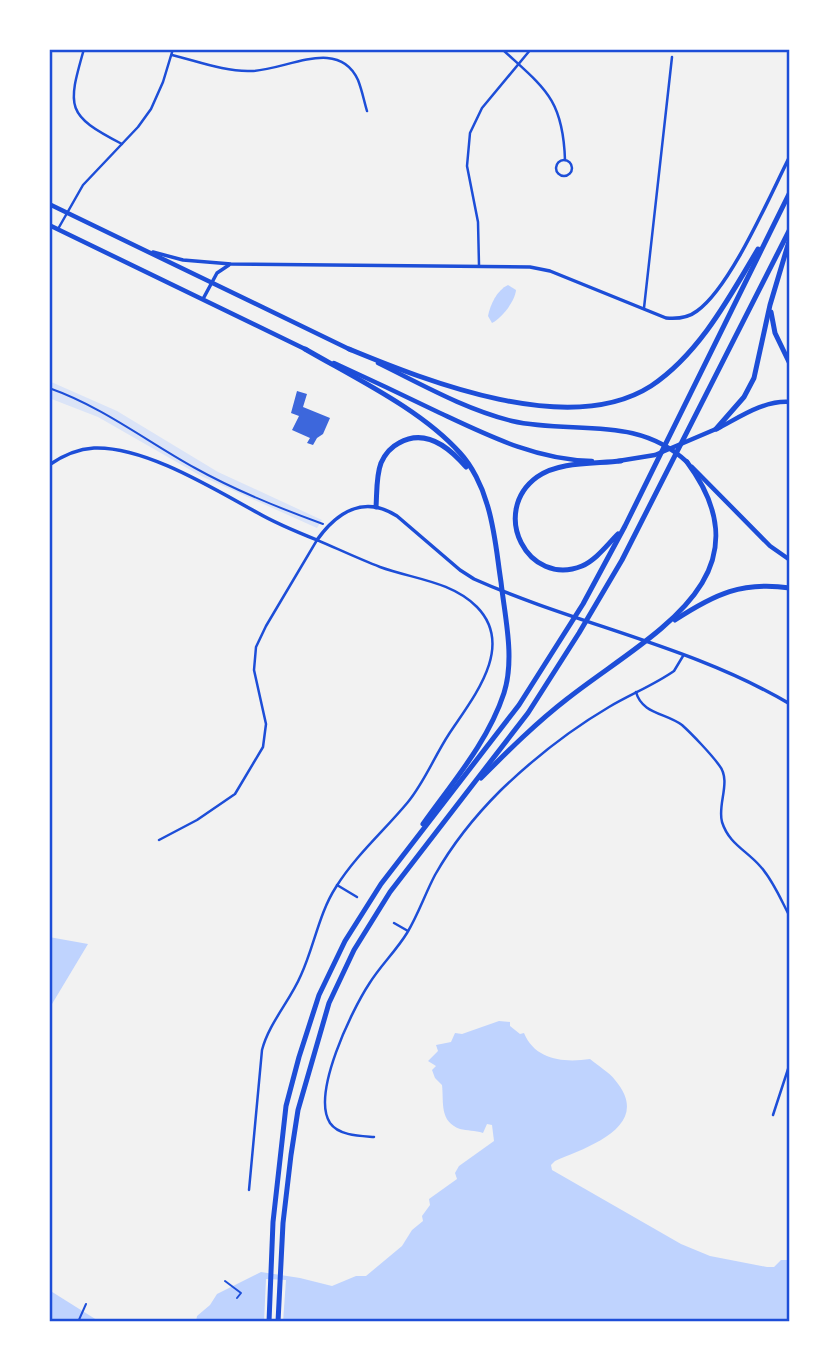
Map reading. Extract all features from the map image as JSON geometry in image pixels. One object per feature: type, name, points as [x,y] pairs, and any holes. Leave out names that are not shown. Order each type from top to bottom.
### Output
[{"type":"highway","points":[[381,884],[519,705],[583,604],[625,526],[790,192]]},
{"type":"highway","points":[[349,349],[425,380],[481,396],[556,406],[606,404],[649,387],[681,360],[730,297],[781,210]]},
{"type":"highway","points":[[278,1322],[283,1223],[298,1110],[329,1003],[354,950],[390,892],[528,713],[594,608],[622,560],[790,229]]},
{"type":"highway","points":[[716,429],[744,397],[754,378],[770,305],[790,238]]},
{"type":"highway","points":[[770,305],[775,333],[790,364]]},
{"type":"highway","points":[[269,1322],[273,1222],[286,1106],[319,995],[345,941],[381,884],[485,737],[505,691],[509,667],[509,644],[492,522],[487,501],[462,455],[406,407],[305,349]]},
{"type":"highway","points":[[376,507],[379,476],[385,455],[392,447],[408,438],[433,440],[446,447],[475,477]]},
{"type":"highway","points":[[621,461],[568,466],[537,477],[521,495],[514,519],[516,535],[523,547],[543,565],[556,569],[584,565],[625,526]]},
{"type":"highway","points":[[658,632],[699,590],[713,559],[715,529],[710,501],[687,462]]},
{"type":"highway","points":[[461,799],[520,738],[568,698],[699,605],[729,591],[757,586],[790,587]]},
{"type":"main road","points":[[49,204],[450,399],[509,420],[535,425],[625,430],[655,440],[687,462],[770,546],[790,560]]},
{"type":"main road","points":[[49,225],[500,442],[535,453],[573,460],[621,461],[655,455],[762,406],[790,402]]},
{"type":"street","points":[[84,49],[73,91],[76,111],[90,128],[122,144]]},
{"type":"street","points":[[58,229],[83,185],[145,118],[158,96],[173,49]]},
{"type":"street","points":[[502,49],[544,88],[556,107],[563,128],[565,160]]},
{"type":"street","points":[[479,265],[479,229],[467,166],[467,146],[482,107],[531,49]]},
{"type":"street","points":[[172,55],[248,72],[269,70],[314,58],[335,58],[344,62],[355,75],[367,111]]},
{"type":"street","points":[[644,309],[672,57]]},
{"type":"street","points":[[144,250],[183,260],[231,264],[514,265],[550,271],[666,318],[682,318],[690,316],[704,305],[740,253],[790,156]]},
{"type":"street","points":[[565,160],[570,162],[572,170],[563,176],[556,167],[560,161],[565,160]]},
{"type":"street","points":[[203,299],[218,273],[231,264]]},
{"type":"street","points":[[49,465],[65,456],[88,449],[112,450],[136,456],[195,479],[268,518],[317,540],[376,565],[408,577],[438,583],[461,594],[478,608],[490,629],[493,652],[489,668],[425,779],[337,885],[325,909],[301,976],[265,1036],[249,1190]]},
{"type":"street","points":[[159,840],[197,820],[235,794],[264,747],[266,724],[254,670],[256,647],[317,540],[327,526],[348,511],[376,507],[397,516],[474,579],[683,655],[744,680],[790,704]]},
{"type":"street","points":[[374,1137],[354,1135],[338,1130],[330,1124],[325,1109],[327,1084],[344,1030],[358,1003],[370,982],[408,931],[449,852],[500,792],[583,723],[674,671],[683,655]]},
{"type":"street","points":[[636,692],[639,701],[647,709],[682,726],[721,768],[724,789],[720,811],[723,823],[732,842],[760,865],[790,917]]},
{"type":"street","points":[[337,885],[357,897]]},
{"type":"street","points":[[394,923],[408,931]]},
{"type":"street","points":[[774,1115],[790,1063]]},
{"type":"path","points":[[49,388],[121,422],[212,478],[327,526]]},
{"type":"path","points":[[225,1281],[241,1293],[237,1298]]},
{"type":"path","points":[[78,1322],[86,1304]]},
{"type":"shaded area","points":[[49,381],[117,411],[218,472],[322,520],[317,528],[201,476],[98,417],[49,398]]},
{"type":"water","points":[[508,285],[516,290],[511,304],[492,323],[488,316],[492,303],[497,294]]},
{"type":"water","points":[[49,937],[88,944],[49,1009]]},
{"type":"water","points":[[499,1021],[510,1022],[510,1026],[520,1034],[524,1033],[535,1049],[551,1058],[590,1059],[613,1077],[625,1096],[627,1110],[622,1122],[612,1133],[555,1161],[551,1165],[552,1170],[681,1244],[710,1256],[767,1267],[774,1267],[781,1260],[790,1260],[790,1322],[196,1322],[197,1316],[210,1305],[217,1294],[261,1272],[332,1286],[356,1276],[366,1276],[402,1246],[412,1230],[423,1221],[422,1216],[430,1205],[429,1199],[457,1179],[455,1173],[459,1166],[494,1141],[492,1125],[487,1124],[483,1133],[453,1126],[444,1111],[442,1085],[432,1070],[436,1066],[428,1061],[438,1051],[436,1045],[451,1042],[455,1033],[462,1034]]},
{"type":"water","points":[[49,1290],[100,1322],[49,1322]]},
{"type":"pier","points":[[266,1279],[286,1280],[283,1322],[264,1322]]},
{"type":"building","points":[[297,391],[307,394],[303,407],[330,418],[323,434],[313,445],[307,443],[310,438],[292,430],[299,416],[291,413]]}]
